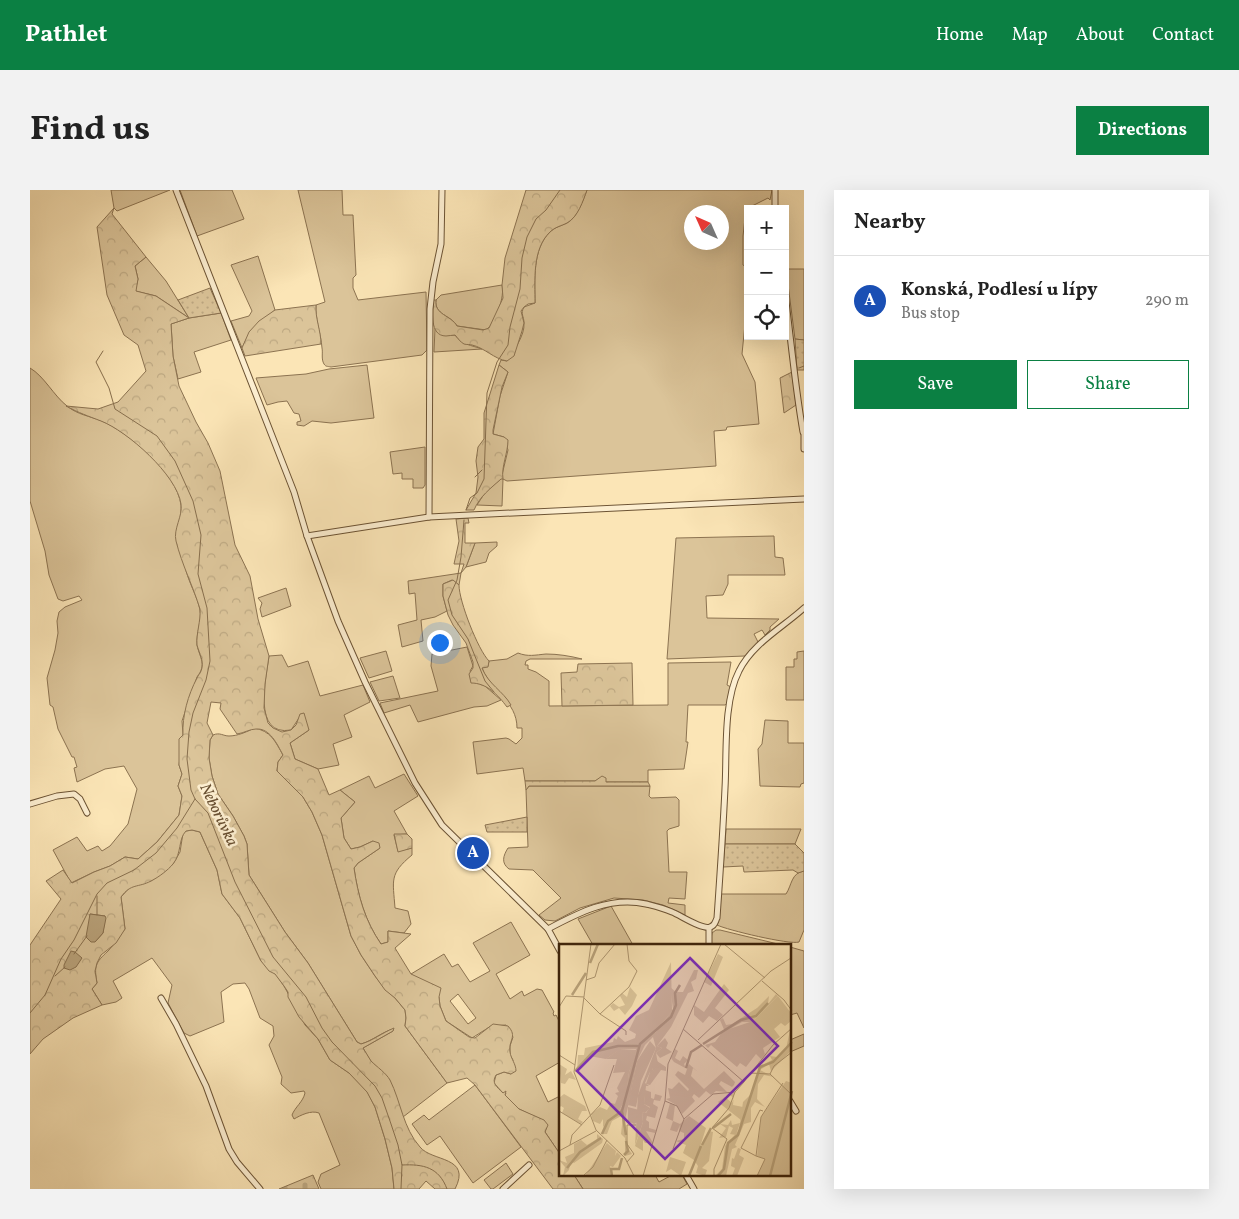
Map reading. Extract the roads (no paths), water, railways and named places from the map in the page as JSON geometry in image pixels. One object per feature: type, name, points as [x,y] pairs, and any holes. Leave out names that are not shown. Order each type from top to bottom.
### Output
[{"type":"street","points":[[176,190],[294,492],[306,536],[338,621],[365,682],[415,783],[442,825],[548,929],[559,949]]},
{"type":"street","points":[[429,517],[430,309],[433,282],[441,244],[442,190]]},
{"type":"street","points":[[775,190],[775,205]]},
{"type":"street","points":[[785,295],[804,449]]},
{"type":"street","points":[[306,536],[429,517],[804,499]]},
{"type":"street","points":[[548,929],[601,905],[622,901],[644,903],[659,907],[703,927],[709,928],[714,925],[717,918],[728,726],[732,690],[739,671],[758,646],[804,608]]},
{"type":"street","points":[[30,804],[57,796],[74,794],[80,799],[87,813]]},
{"type":"street","points":[[709,928],[709,944]]},
{"type":"street","points":[[161,998],[176,1024],[206,1086],[229,1149],[237,1162],[260,1189]]},
{"type":"street","points":[[792,1104],[796,1111]]},
{"type":"street","points":[[503,1189],[529,1165]]},
{"type":"street","points":[[687,1176],[694,1189]]},
{"type":"waterway","points":[[466,510],[470,498],[477,493],[484,479],[487,393],[497,362],[508,345],[510,327],[520,289],[522,258],[527,237],[536,219],[546,210],[560,190]]},
{"type":"waterway","name":"Neborůvka","points":[[103,351],[96,362],[109,388],[115,409],[157,436],[175,461],[193,501],[201,535],[198,574],[207,608],[210,661],[206,680],[193,713],[189,732],[187,759],[191,790],[195,799],[208,813],[235,882],[273,957],[306,997],[322,1028],[332,1042],[375,1086],[382,1098],[398,1145],[402,1165],[423,1166],[435,1171],[447,1189]]},
{"type":"waterway","points":[[799,368],[804,366]]},
{"type":"waterway","points":[[475,477],[482,470]]},
{"type":"waterway","points":[[464,520],[457,580],[448,600],[452,615],[468,639],[485,681],[494,692]]},
{"type":"waterway","points":[[30,1013],[45,995],[61,959],[74,940],[97,894],[107,883],[134,870],[156,853],[177,828],[195,799]]},
{"type":"waterway","points":[[97,896],[97,915]]},
{"type":"waterway","points":[[74,954],[87,936]]},
{"type":"waterway","points":[[55,976],[65,967]]},
{"type":"waterway","points":[[401,1189],[402,1165]]},
{"type":"place","name":"Konská, Podlesí u lípy","points":[[473,853]]}]
